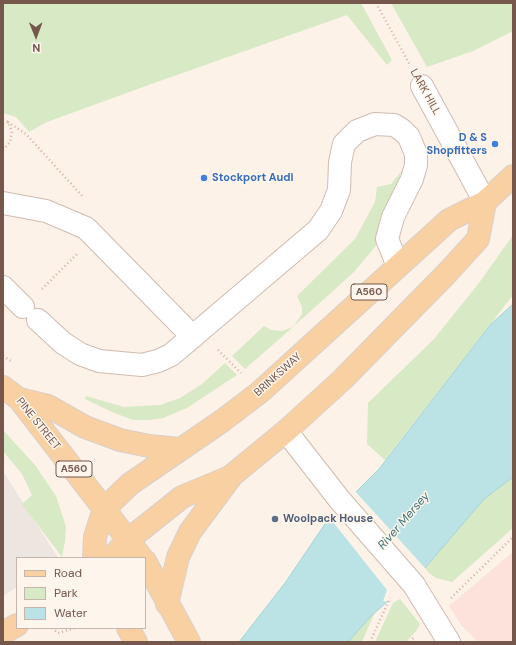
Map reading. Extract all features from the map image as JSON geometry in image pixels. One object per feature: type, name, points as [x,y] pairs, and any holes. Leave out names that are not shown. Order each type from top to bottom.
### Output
[{"type":"main road","name":"BRINKSWAY","points":[[94,557],[95,537],[104,509],[130,484],[222,421],[260,392],[449,220],[485,202],[513,176]]},
{"type":"main road","points":[[170,610],[178,557],[190,532],[230,477],[286,431],[343,379],[448,272],[478,239],[485,202]]},
{"type":"main road","name":"A560","points":[[11,393],[48,406],[85,427],[120,440],[149,446],[180,449]]},
{"type":"main road","name":"PINE STREET","points":[[11,393],[141,557]]},
{"type":"main road","points":[[111,557],[128,540],[182,497],[230,477]]},
{"type":"main road","points":[[146,564],[170,610],[189,642]]},
{"type":"main road","points":[[3,633],[16,626]]},
{"type":"main road","points":[[129,629],[136,642]]},
{"type":"street","name":"LARK HILL","points":[[422,86],[485,202]]},
{"type":"street","points":[[3,287],[30,314],[63,343],[80,354],[113,363],[142,364],[158,361],[171,355],[193,337],[318,230],[331,211],[339,190],[340,168],[344,144],[357,131],[367,126],[383,124],[394,125],[408,137],[416,154],[416,165],[412,179],[393,217],[387,239],[398,266]]},
{"type":"street","points":[[3,203],[46,211],[86,228],[193,337]]},
{"type":"street","points":[[286,431],[339,499],[414,585],[449,642]]},
{"type":"path","name":"LARK HILL","points":[[376,3],[422,86]]},
{"type":"path","points":[[3,120],[8,122],[12,131],[10,142],[3,150]]},
{"type":"path","points":[[30,314],[94,237]]},
{"type":"path","points":[[434,616],[513,537]]},
{"type":"path","points":[[370,642],[389,602]]},
{"type":"path","points":[[53,629],[58,633],[72,629]]},
{"type":"shaded area","points":[[3,471],[57,557],[16,557],[16,588],[3,596]]},
{"type":"shaded area","points":[[513,552],[513,642],[478,642],[461,625],[449,606]]},
{"type":"green space","points":[[3,3],[361,3],[392,60],[387,65],[347,15],[47,122],[29,132],[16,117],[3,113]]},
{"type":"green space","points":[[391,3],[513,3],[513,31],[473,51],[427,67]]},
{"type":"green space","points":[[403,169],[386,207],[379,240],[375,247],[354,272],[293,327],[302,314],[302,307],[297,296],[355,239],[375,202],[377,187],[391,184]]},
{"type":"green space","points":[[513,235],[513,295],[385,460],[367,444],[368,403],[434,339],[479,283]]},
{"type":"green space","points":[[264,326],[271,330],[281,331],[293,327],[245,369],[232,356]]},
{"type":"green space","points":[[225,363],[237,375],[187,408],[163,418],[133,420],[85,399],[86,396],[124,407],[160,405],[180,398],[202,384]]},
{"type":"green space","points":[[3,430],[35,465],[56,496],[66,527],[62,557],[22,504],[32,495],[22,474],[3,451]]},
{"type":"green space","points":[[513,477],[513,528],[452,582],[436,578],[429,573],[425,568],[484,499]]},
{"type":"green space","points":[[400,599],[420,624],[417,630],[406,642],[375,642],[393,603]]},
{"type":"green space","points":[[375,612],[362,642],[348,642],[370,617]]},
{"type":"water","name":"River Mersey","points":[[513,304],[513,477],[484,499],[425,568],[370,617],[348,642],[239,642],[285,583],[327,521],[379,469],[491,324]]},
{"type":"pier","points":[[354,490],[426,569],[390,602],[383,601],[387,590],[329,517]]},
{"type":"place","name":"D & S Shopfitters","points":[[495,144]]},
{"type":"place","name":"Stockport Audi","points":[[204,178]]},
{"type":"place","name":"Woolpack House","points":[[275,519]]}]
